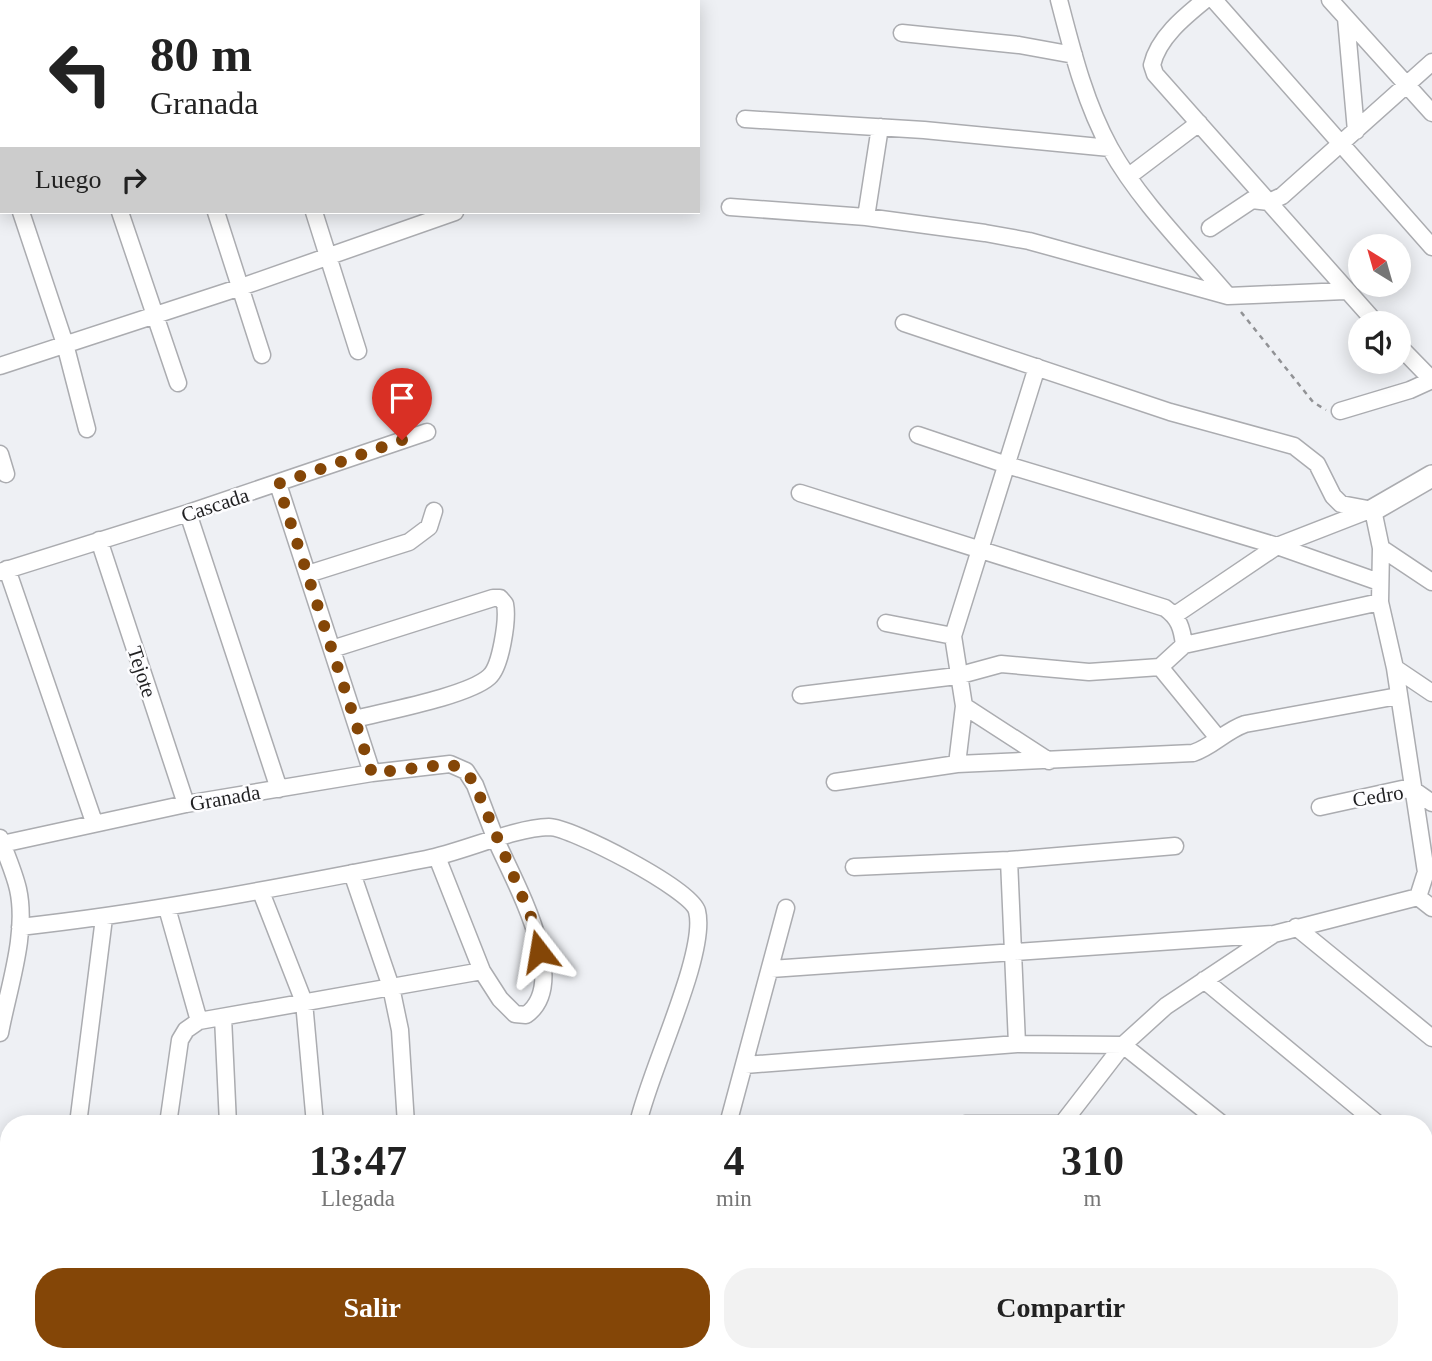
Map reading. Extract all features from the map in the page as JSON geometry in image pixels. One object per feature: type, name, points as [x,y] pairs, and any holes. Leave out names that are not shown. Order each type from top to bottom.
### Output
[{"type":"street","points":[[1205,0],[1181,19],[1154,57],[1152,65],[1161,83],[1364,311]]},
{"type":"street","points":[[1214,0],[1339,146],[1432,247]]},
{"type":"street","points":[[1330,0],[1432,113]]},
{"type":"street","points":[[1060,1],[1074,55],[1093,110],[1110,148],[1129,176],[1228,296]]},
{"type":"street","points":[[1346,18],[1356,131]]},
{"type":"street","points":[[902,33],[1019,45],[1074,55]]},
{"type":"street","points":[[1210,228],[1252,200],[1269,202],[1282,196],[1432,62]]},
{"type":"street","points":[[745,119],[880,127],[1110,148]]},
{"type":"street","points":[[1129,176],[1199,123]]},
{"type":"street","points":[[866,217],[880,127]]},
{"type":"street","points":[[730,207],[866,217],[1029,241],[1228,296],[1345,291]]},
{"type":"street","points":[[22,214],[65,344],[88,429]]},
{"type":"street","points":[[121,214],[178,383]]},
{"type":"street","points":[[217,214],[262,355]]},
{"type":"street","points":[[315,214],[358,351]]},
{"type":"street","points":[[0,366],[329,256],[411,219],[442,214]]},
{"type":"street","points":[[904,323],[1170,412],[1294,446],[1317,464],[1333,496],[1341,505],[1373,510]]},
{"type":"street","points":[[1340,411],[1410,390],[1432,380],[1411,358]]},
{"type":"street","points":[[957,764],[964,706],[957,676],[953,636],[1037,366]]},
{"type":"street","name":"Cascada","points":[[4,570],[278,484],[427,432]]},
{"type":"street","points":[[918,435],[1007,465],[1277,546],[1379,582]]},
{"type":"street","points":[[0,454],[6,474]]},
{"type":"street","points":[[1175,615],[1277,546],[1373,510],[1432,476]]},
{"type":"street","points":[[278,484],[372,773]]},
{"type":"street","points":[[800,493],[1164,608],[1175,615],[1182,630],[1184,645]]},
{"type":"street","points":[[1373,510],[1381,548],[1380,602],[1395,668],[1426,872],[1418,897]]},
{"type":"street","points":[[308,574],[409,542],[429,527],[434,511]]},
{"type":"street","points":[[188,513],[279,789]]},
{"type":"street","name":"Tejote","points":[[99,540],[186,804]]},
{"type":"street","points":[[1381,548],[1432,582]]},
{"type":"street","points":[[4,570],[94,822]]},
{"type":"street","points":[[332,649],[493,598],[500,598],[506,604],[499,662],[489,677],[465,689],[355,719]]},
{"type":"street","points":[[801,695],[957,676],[1001,664],[1088,673],[1160,667],[1184,645],[1380,602]]},
{"type":"street","points":[[886,623],[953,636]]},
{"type":"street","points":[[1160,667],[1218,738]]},
{"type":"street","points":[[1395,668],[1432,694]]},
{"type":"street","points":[[835,782],[957,764],[1193,753],[1206,749],[1218,738],[1245,724],[1398,695]]},
{"type":"street","points":[[964,706],[1049,761]]},
{"type":"street","name":"Granada","points":[[1,841],[186,804],[372,773],[450,764],[466,771],[475,785],[496,840]]},
{"type":"street","name":"Cedro","points":[[1320,807],[1402,789],[1415,791],[1432,803]]},
{"type":"street","points":[[20,927],[104,918],[261,892],[437,857],[532,830],[562,829],[661,877],[689,897],[697,909],[697,943],[641,1115]]},
{"type":"street","points":[[437,857],[482,971],[500,999],[515,1014],[526,1015],[539,998],[542,973],[536,929],[496,840]]},
{"type":"street","points":[[0,1033],[20,927],[18,889],[1,841]]},
{"type":"street","points":[[854,867],[1009,860],[1175,846]]},
{"type":"street","points":[[1009,860],[1017,1044]]},
{"type":"street","points":[[352,873],[391,986],[400,1030],[405,1115]]},
{"type":"street","points":[[261,892],[304,1002],[314,1115]]},
{"type":"street","points":[[1418,897],[1432,908]]},
{"type":"street","points":[[771,969],[1274,934],[1418,897]]},
{"type":"street","points":[[167,908],[198,1021]]},
{"type":"street","points":[[731,1115],[786,908]]},
{"type":"street","points":[[79,1115],[104,918]]},
{"type":"street","points":[[1296,927],[1432,1038]]},
{"type":"street","points":[[1069,1115],[1123,1045],[1166,1006],[1274,934]]},
{"type":"street","points":[[169,1115],[180,1040],[186,1030],[198,1021],[482,971]]},
{"type":"street","points":[[1203,980],[1367,1115]]},
{"type":"street","points":[[223,1017],[228,1115]]},
{"type":"street","points":[[745,1065],[1017,1044],[1123,1045],[1211,1115]]},
{"type":"path","points":[[1228,296],[1313,401],[1321,408],[1340,411]]},
{"type":"route","points":[[402,440],[278,484],[372,773],[450,764],[466,771],[475,785],[496,840],[536,929],[539,951]]}]
